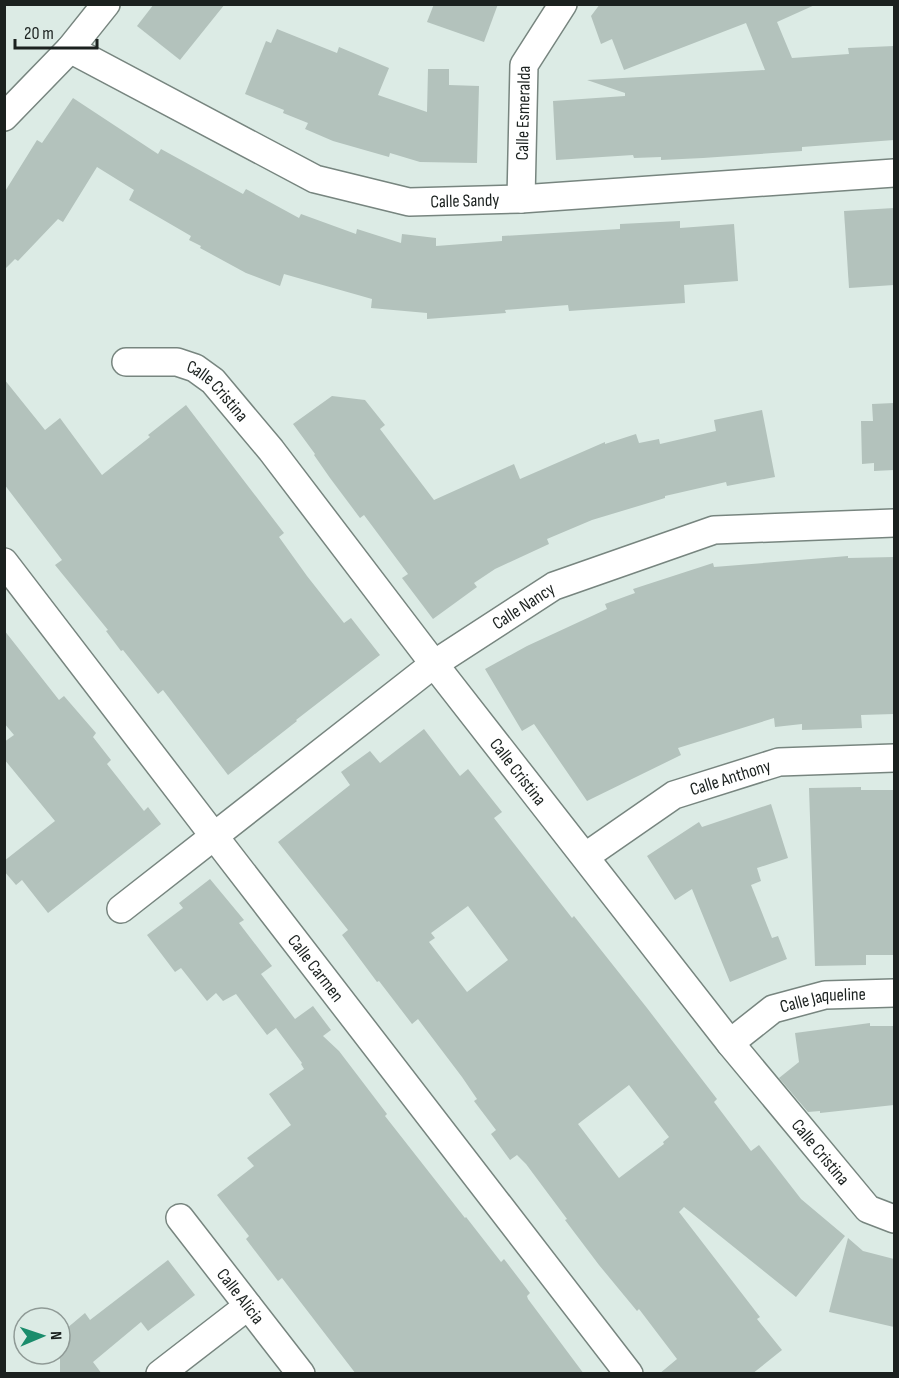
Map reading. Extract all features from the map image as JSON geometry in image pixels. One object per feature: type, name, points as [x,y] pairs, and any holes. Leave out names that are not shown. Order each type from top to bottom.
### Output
[{"type":"street","points":[[4,117],[70,49],[106,4]]},
{"type":"street","name":"Calle Esmeralda","points":[[521,199],[524,65],[563,4]]},
{"type":"street","name":"Calle Sandy","points":[[70,49],[315,179],[409,202],[521,199],[894,173]]},
{"type":"street","name":"Calle Cristina","points":[[126,362],[177,362],[195,368],[213,381],[271,450],[434,664],[730,1043],[868,1209],[894,1220]]},
{"type":"street","name":"Calle Nancy","points":[[121,909],[434,664],[554,586],[714,530],[894,522]]},
{"type":"street","name":"Calle Carmen","points":[[4,562],[629,1374]]},
{"type":"street","name":"Calle Anthony","points":[[586,856],[674,795],[695,788],[779,762],[894,758]]},
{"type":"street","name":"Calle Jaqueline","points":[[730,1043],[773,1009],[825,995],[894,993]]},
{"type":"street","name":"Calle Alicia","points":[[180,1218],[300,1374]]},
{"type":"street","points":[[160,1374],[248,1305]]},
{"type":"building","points":[[154,4],[225,4],[180,60],[137,26]]},
{"type":"building","points":[[434,4],[498,4],[484,42],[427,22]]},
{"type":"building","points":[[600,4],[817,4],[777,22],[792,58],[849,54],[848,48],[894,46],[894,140],[802,147],[802,151],[703,158],[661,160],[661,157],[634,158],[633,155],[556,160],[553,101],[625,96],[625,93],[587,80],[765,70],[746,23],[624,70],[612,39],[601,44],[591,16]]},
{"type":"building","points":[[277,29],[337,53],[339,47],[389,68],[378,95],[427,112],[428,69],[449,69],[449,85],[479,86],[477,163],[420,162],[390,153],[389,157],[333,141],[305,129],[308,123],[283,113],[284,110],[245,94],[266,41],[271,43]]},
{"type":"building","points":[[73,98],[158,154],[161,149],[243,194],[246,189],[299,218],[301,214],[356,234],[357,229],[401,243],[402,234],[436,238],[436,246],[502,241],[502,236],[620,229],[620,224],[680,221],[680,228],[734,224],[738,281],[684,285],[685,303],[569,311],[568,305],[505,310],[506,313],[427,319],[427,313],[371,308],[372,299],[284,274],[280,286],[246,273],[200,248],[201,246],[189,240],[191,236],[129,200],[134,190],[97,167],[63,222],[58,219],[18,261],[15,259],[4,270],[4,193],[37,140],[42,143]]},
{"type":"building","points":[[894,208],[894,285],[849,288],[844,211]]},
{"type":"building","points":[[4,379],[45,430],[60,418],[102,475],[186,405],[284,533],[279,537],[307,576],[344,623],[351,618],[380,655],[228,775],[163,690],[158,694],[123,650],[121,651],[106,631],[108,630],[55,565],[62,560],[4,484]]},
{"type":"building","points":[[332,396],[365,400],[385,425],[380,429],[434,500],[514,464],[520,479],[605,442],[605,444],[636,434],[639,443],[659,439],[660,444],[716,431],[714,420],[762,410],[775,477],[727,486],[726,482],[665,496],[665,498],[592,520],[547,539],[549,544],[495,569],[474,583],[477,587],[433,619],[402,578],[408,574],[364,515],[360,518],[293,424]]},
{"type":"building","points":[[894,403],[894,470],[874,471],[874,463],[862,464],[861,421],[873,421],[872,404]]},
{"type":"building","points":[[848,556],[848,558],[894,557],[894,714],[861,715],[862,728],[802,730],[802,724],[775,727],[774,718],[678,748],[681,755],[587,801],[534,724],[522,731],[485,669],[527,646],[607,609],[605,604],[635,593],[633,589],[713,563],[714,567]]},
{"type":"building","points":[[4,630],[59,700],[64,696],[96,733],[93,737],[111,760],[107,764],[144,811],[148,807],[161,824],[48,913],[22,880],[16,885],[4,871],[4,861],[55,821],[4,759],[4,742],[14,735],[4,723]]},
{"type":"building","points":[[424,729],[460,776],[468,769],[502,812],[494,818],[572,918],[574,916],[647,1008],[717,1099],[714,1102],[751,1151],[759,1145],[801,1199],[845,1236],[796,1297],[684,1207],[679,1212],[760,1317],[757,1319],[782,1350],[752,1374],[659,1374],[677,1359],[639,1309],[637,1311],[599,1265],[526,1164],[517,1155],[510,1160],[491,1134],[496,1130],[474,1101],[477,1099],[462,1077],[418,1019],[412,1024],[379,981],[377,982],[342,935],[348,930],[278,842],[350,785],[341,772],[370,751],[380,763]],"holes":[[[468,906],[508,960],[467,992],[429,942],[435,938],[431,933]],[[629,1085],[669,1137],[663,1142],[664,1144],[619,1178],[578,1124]]]},
{"type":"building","points":[[861,787],[861,790],[894,790],[894,955],[866,955],[866,965],[815,966],[809,788]]},
{"type":"building","points":[[771,804],[788,858],[757,868],[761,881],[751,885],[772,938],[778,936],[787,959],[730,982],[692,889],[675,900],[647,856],[699,822],[702,827]]},
{"type":"building","points":[[210,879],[244,920],[239,923],[272,966],[261,974],[295,1019],[313,1006],[331,1030],[323,1036],[339,1051],[387,1114],[385,1116],[465,1218],[501,1262],[504,1259],[530,1293],[527,1296],[528,1299],[584,1374],[356,1374],[282,1278],[278,1281],[246,1239],[249,1236],[217,1195],[254,1166],[247,1158],[291,1125],[269,1094],[304,1069],[276,1028],[267,1035],[236,994],[223,1001],[216,993],[207,1001],[181,968],[175,972],[147,935],[183,908],[179,903]]},
{"type":"building","points":[[870,1023],[870,1026],[894,1026],[894,1105],[820,1113],[820,1111],[808,1112],[779,1078],[799,1062],[795,1033]]},
{"type":"building","points":[[848,1238],[863,1251],[894,1259],[894,1327],[829,1312]]},
{"type":"building","points":[[168,1260],[195,1295],[148,1331],[141,1322],[93,1362],[102,1374],[60,1374],[60,1366],[72,1366],[72,1324],[85,1313],[90,1320]]}]
